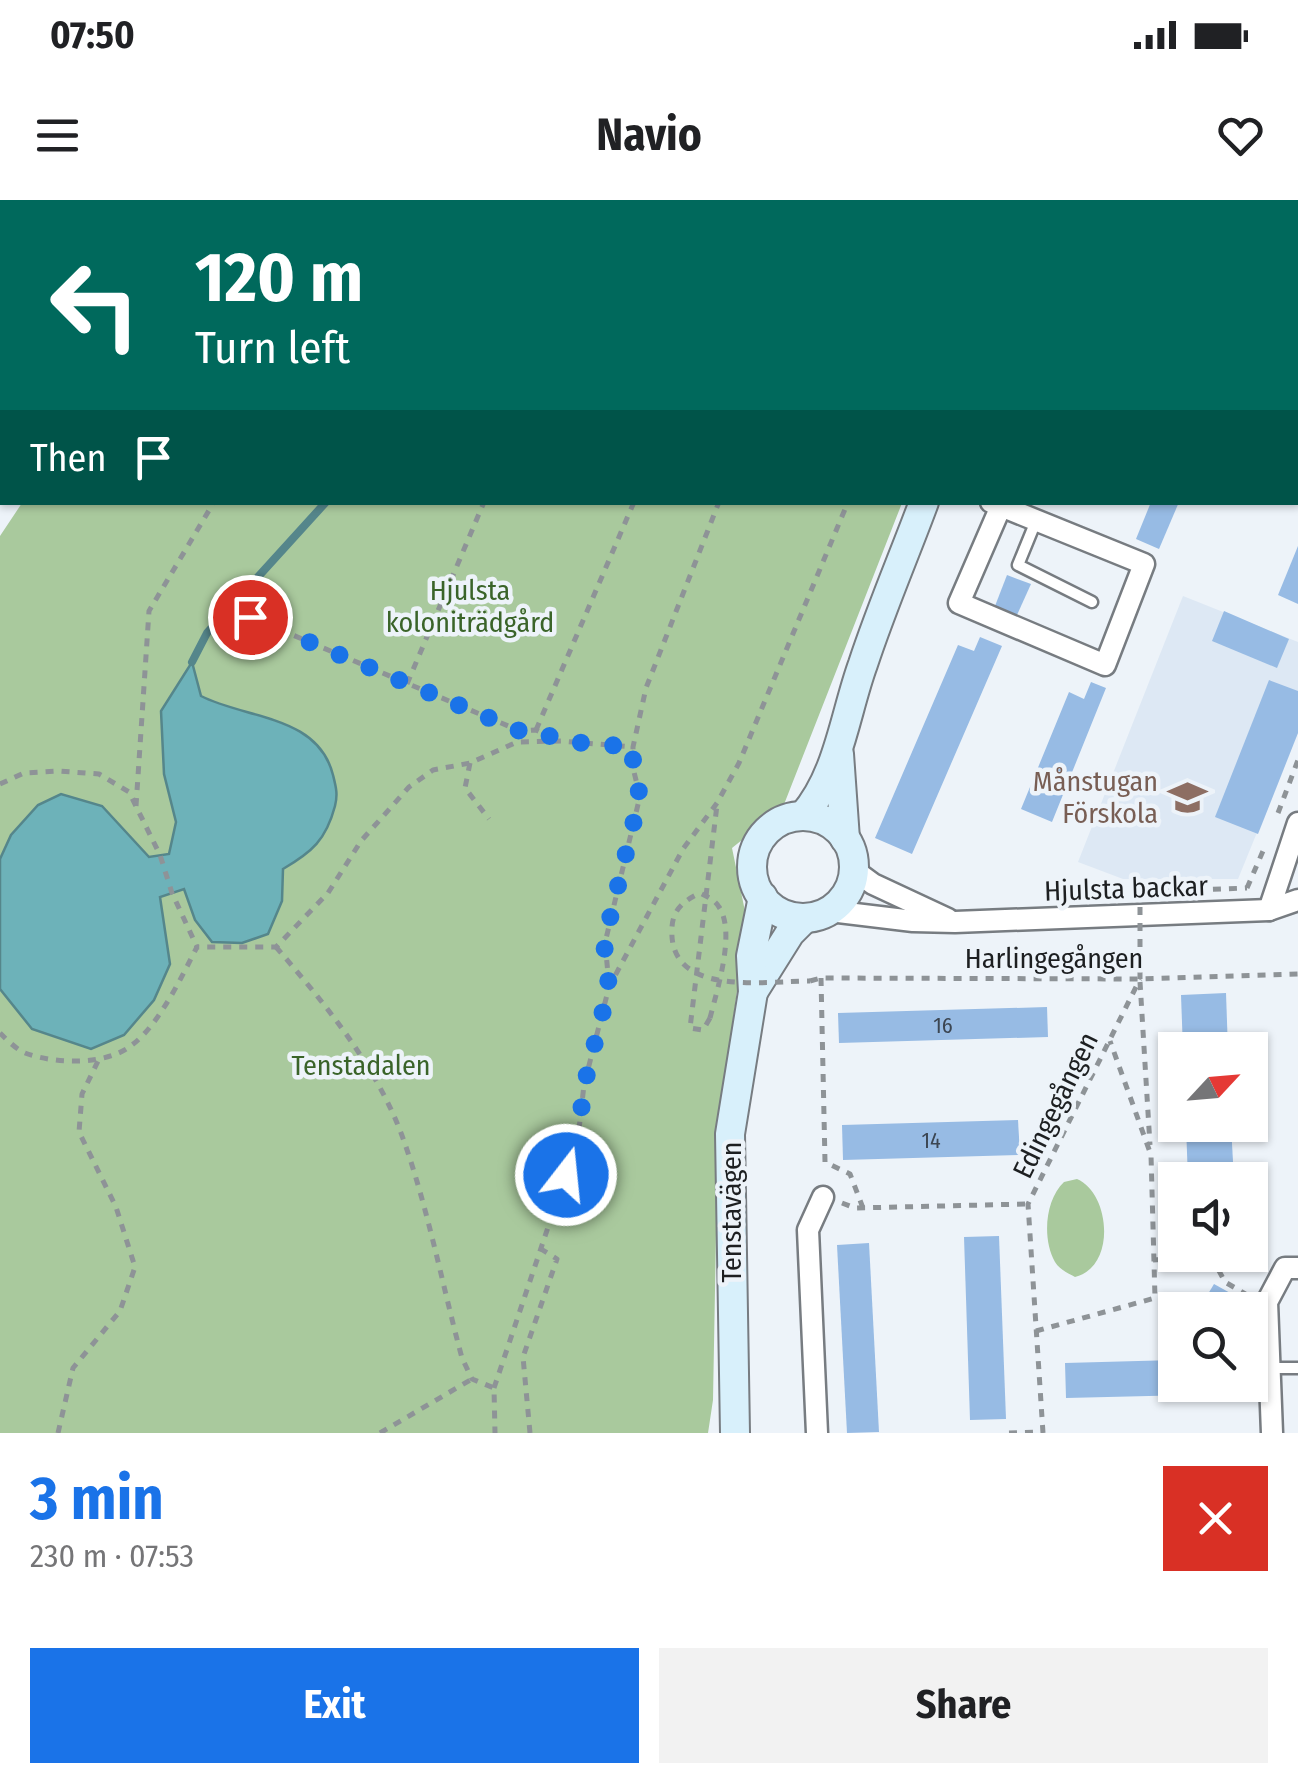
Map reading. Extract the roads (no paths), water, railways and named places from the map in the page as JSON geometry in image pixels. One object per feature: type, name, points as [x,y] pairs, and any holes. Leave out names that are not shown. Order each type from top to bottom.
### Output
[{"type":"street","points":[[803,816],[812,806],[838,748],[862,665],[923,505]]},
{"type":"street","points":[[996,505],[959,603],[1105,666],[1144,564],[998,505]]},
{"type":"street","points":[[838,748],[846,838],[854,870]]},
{"type":"street","points":[[803,816],[820,818],[846,838]]},
{"type":"street","name":"Tenstavägen","points":[[736,1433],[730,1134],[753,992],[751,956],[762,897],[752,875],[752,857],[770,828],[803,816]]},
{"type":"street","points":[[1269,910],[1298,823]]},
{"type":"street","name":"Tenstavägen","points":[[753,992],[790,933],[842,901],[854,870]]},
{"type":"street","name":"Hjulsta backar","points":[[854,870],[873,884],[955,922]]},
{"type":"street","points":[[762,897],[782,914],[817,915]]},
{"type":"street","name":"Hjulsta backar","points":[[817,915],[955,922],[1269,910],[1298,900]]},
{"type":"street","points":[[817,1433],[808,1230],[823,1197]]},
{"type":"street","points":[[1272,1433],[1267,1302],[1285,1268],[1298,1268]]},
{"type":"lane","points":[[1036,520],[1018,565],[1092,602]]},
{"type":"lane","points":[[1270,1368],[1298,1368]]},
{"type":"water","points":[[192,662],[201,696],[297,730],[325,755],[336,794],[327,828],[310,851],[283,869],[282,901],[268,934],[242,943],[212,942],[195,920],[184,889],[160,897],[170,964],[154,1000],[124,1035],[91,1049],[32,1029],[0,989],[0,859],[11,835],[38,805],[61,794],[102,806],[149,857],[169,854],[176,822],[164,774],[161,711]]},
{"type":"waterway","points":[[192,662],[207,633],[323,505]]},
{"type":"place","name":"Månstugan Förskola","points":[[1188,797]]},
{"type":"park label","name":"Hjulsta koloniträdgård","points":[[470,606]]},
{"type":"park label","name":"Tenstadalen","points":[[361,1065]]}]
